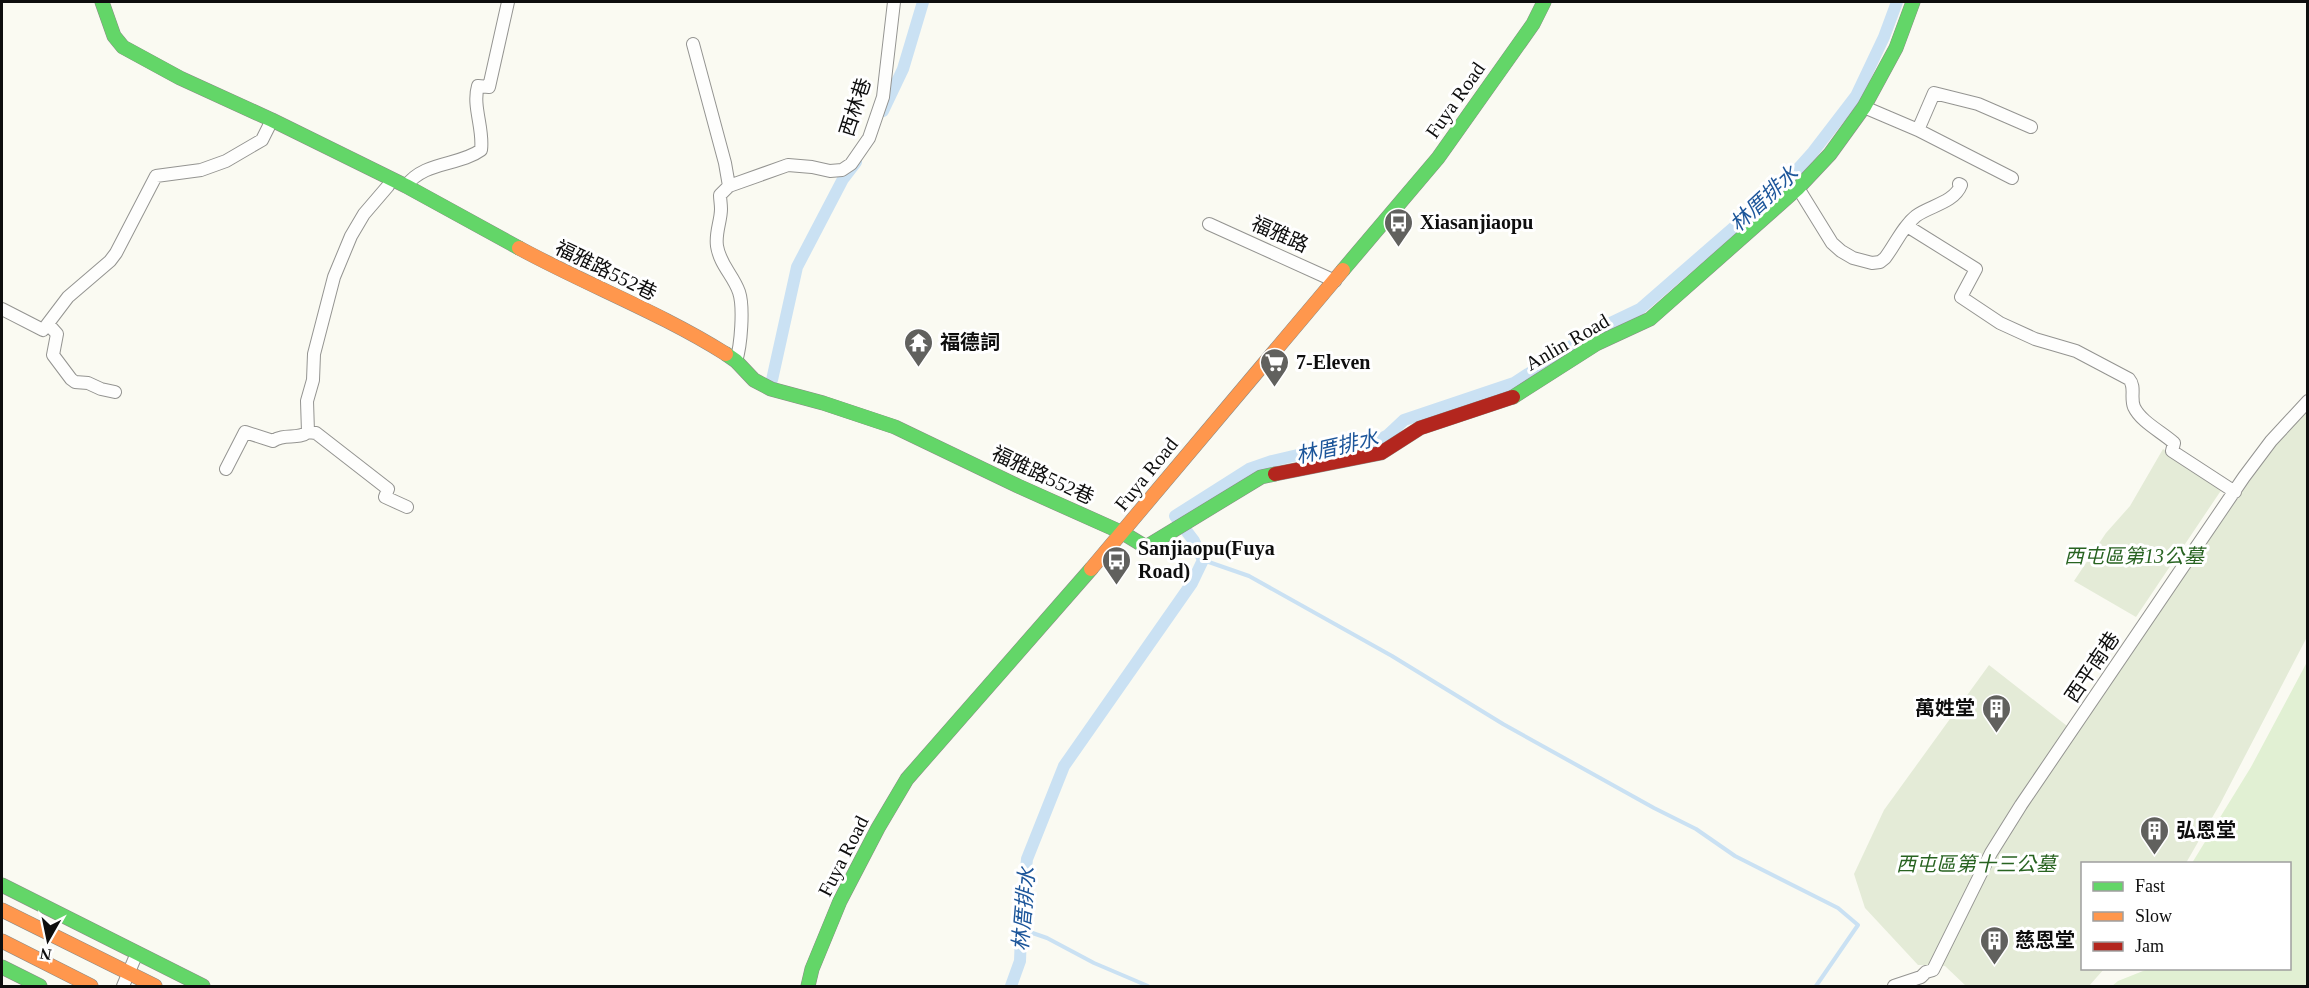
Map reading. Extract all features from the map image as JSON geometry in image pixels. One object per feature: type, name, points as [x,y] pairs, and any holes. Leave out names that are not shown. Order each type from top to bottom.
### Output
[{"type":"street","name":"福雅路552巷","points":[[102,2],[114,36],[123,47],[180,78],[406,186],[557,269],[697,336],[736,361],[754,380],[771,389],[823,403],[895,427],[1123,533]]},
{"type":"street","points":[[406,186],[421,173],[481,150],[482,134],[476,94],[478,86],[489,87],[508,2]]},
{"type":"street","name":"西林巷","points":[[729,186],[788,165],[812,166],[830,171],[842,170],[851,164],[868,138],[883,97],[894,2]]},
{"type":"street","name":"Fuya Road","points":[[808,987],[812,969],[840,901],[878,828],[907,779],[1123,533],[1262,364],[1438,158],[1533,24],[1544,2]]},
{"type":"street","name":"Anlin Road","points":[[1123,533],[1146,547],[1261,477],[1381,453],[1419,428],[1511,398],[1596,344],[1650,319],[1798,188],[1830,154],[1864,107],[1896,48],[1913,2]]},
{"type":"street","points":[[693,44],[729,186],[720,195],[721,207],[717,237],[723,265],[734,282],[741,301],[740,342],[736,361]]},
{"type":"street","points":[[1918,130],[1934,93],[1978,104],[2031,127]]},
{"type":"street","points":[[1864,107],[1918,130],[2012,178]]},
{"type":"street","points":[[2,309],[44,330],[72,292],[110,261],[116,253],[156,176],[201,170],[226,161],[262,140],[272,120]]},
{"type":"street","points":[[308,432],[307,401],[313,380],[314,354],[336,271],[355,228],[391,179]]},
{"type":"street","points":[[1798,188],[1832,243],[1853,258],[1872,263],[1880,262],[1892,249],[1913,218],[1942,203],[1957,191],[1961,185],[1959,184]]},
{"type":"street","name":"福雅路","points":[[1209,224],[1335,281]]},
{"type":"street","points":[[1907,226],[1976,269],[1961,297],[2000,323],[2035,339],[2076,351],[2129,379],[2132,383],[2133,399],[2137,411],[2174,443],[2172,452],[2235,492]]},
{"type":"street","points":[[48,325],[57,334],[53,355],[71,379],[115,392]]},
{"type":"street","name":"西平南巷","points":[[1894,987],[1933,970],[1991,853],[2021,805],[2271,441],[2307,401]]},
{"type":"street","points":[[226,469],[245,432],[273,441],[279,436],[303,436],[308,432],[316,433],[388,489],[385,497],[407,507]]},
{"type":"street","points":[[2,885],[203,987]]},
{"type":"street","points":[[2,910],[155,987]]},
{"type":"street","points":[[2,941],[91,987]]},
{"type":"street","points":[[123,987],[137,953]]},
{"type":"street","points":[[2,967],[40,987]]},
{"type":"green space","name":"西屯區第十三公墓","points":[[2307,412],[2307,637],[2220,804],[2187,862],[2081,862],[2081,970],[2103,970],[2089,986],[1966,986],[1945,966],[1918,965],[1865,908],[1854,874],[1884,810],[1989,665],[2076,733],[2280,437]]},
{"type":"green space","name":"西屯區第13公墓","points":[[2163,449],[2224,486],[2136,617],[2074,581],[2106,533],[2130,506]]},
{"type":"green space","points":[[2307,662],[2307,986],[2112,986],[2118,981],[2146,970],[2291,970],[2291,862],[2193,862],[2251,767]]},
{"type":"waterway","points":[[883,111],[903,69],[923,2]]},
{"type":"waterway","name":"林厝排水","points":[[1011,986],[1020,961],[1027,859],[1064,766],[1192,583],[1203,560],[1194,541],[1175,516],[1249,469],[1319,450],[1373,443],[1388,435],[1404,420],[1514,383],[1596,330],[1640,309],[1787,181],[1813,152],[1856,96],[1884,37],[1897,2]]},
{"type":"waterway","points":[[772,380],[797,267],[843,179],[856,162]]},
{"type":"waterway","points":[[1203,560],[1249,576],[1392,656],[1503,724],[1696,829],[1735,856],[1838,908],[1858,925],[1816,986]]},
{"type":"waterway","points":[[1021,929],[1047,938],[1094,963],[1148,986]]},
{"type":"traffic: fast","points":[[102,2],[114,36],[123,47],[180,78],[406,186],[519,248]]},
{"type":"traffic: fast","points":[[1343,270],[1438,158],[1533,24],[1544,2]]},
{"type":"traffic: fast","points":[[1513,397],[1596,344],[1650,319],[1798,188],[1830,154],[1864,107],[1896,48],[1913,2]]},
{"type":"traffic: fast","points":[[726,354],[754,380],[771,389],[823,403],[895,427],[1123,533],[1146,547],[1261,477],[1275,474]]},
{"type":"traffic: fast","points":[[808,986],[812,969],[840,901],[878,828],[907,779],[1091,569]]},
{"type":"traffic: fast","points":[[2,885],[203,986]]},
{"type":"traffic: fast","points":[[2,967],[40,986]]},
{"type":"traffic: slow","points":[[519,248],[676,325],[726,354]]},
{"type":"traffic: slow","points":[[1091,569],[1343,270]]},
{"type":"traffic: slow","points":[[2,910],[155,986]]},
{"type":"traffic: slow","points":[[2,941],[91,986]]},
{"type":"traffic: jam","points":[[1275,474],[1381,453],[1420,428],[1513,397]]},
{"type":"place","name":"Xiasanjiaopu","points":[[1399,248]]},
{"type":"place","name":"福德詞","points":[[919,368]]},
{"type":"place","name":"7-Eleven","points":[[1275,388]]},
{"type":"place","name":"Sanjiaopu(Fuya Road)","points":[[1117,586]]},
{"type":"place","name":"萬姓堂","points":[[1996,734]]},
{"type":"place","name":"弘恩堂","points":[[2155,856]]},
{"type":"place","name":"慈恩堂","points":[[1994,966]]}]
